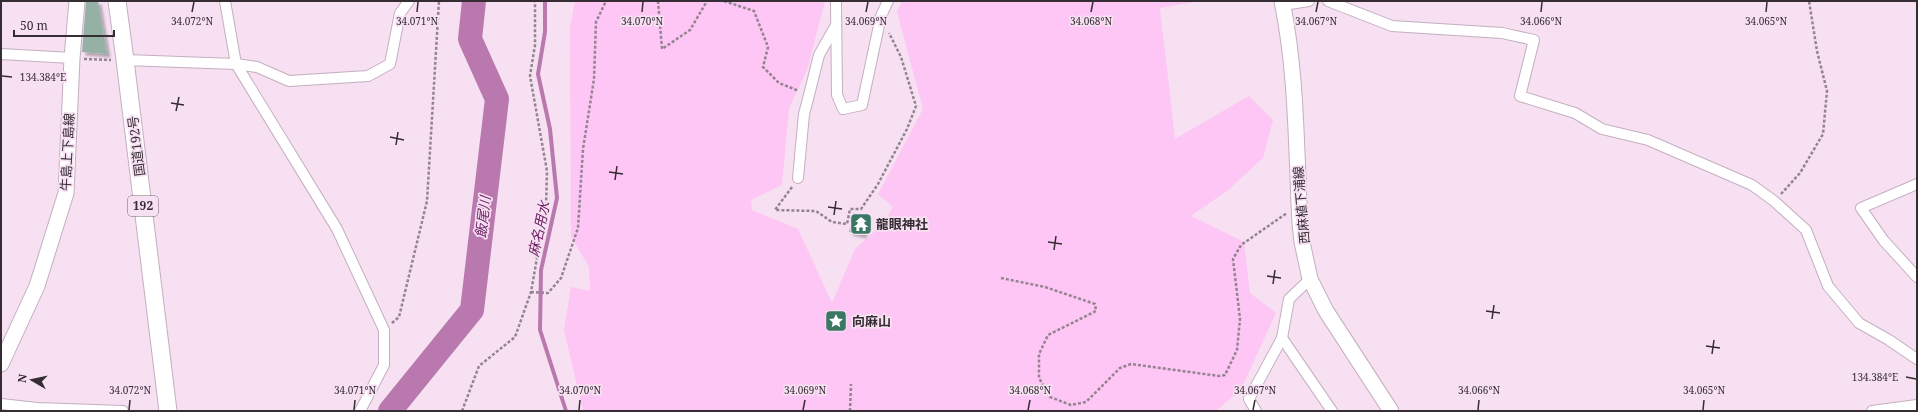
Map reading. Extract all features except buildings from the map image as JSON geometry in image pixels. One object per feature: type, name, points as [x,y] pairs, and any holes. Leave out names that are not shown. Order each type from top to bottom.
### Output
[{"type":"highway","name":"国道192号","points":[[117,1],[168,411]]},
{"type":"main road","name":"牛島上下島線","points":[[1,364],[37,286],[66,193],[72,58],[77,1]]},
{"type":"main road","name":"西麻植下浦線","points":[[1283,3],[1294,80],[1302,242],[1310,279],[1326,311],[1391,411]]},
{"type":"street","points":[[225,1],[236,64],[337,229],[384,330],[384,365],[360,411]]},
{"type":"street","points":[[125,60],[236,64],[257,67],[289,81],[368,76],[390,64],[400,13],[408,1]]},
{"type":"street","points":[[836,1],[837,95],[843,109],[862,105],[881,16],[888,1]]},
{"type":"street","points":[[1283,3],[1309,1]]},
{"type":"street","points":[[1328,1],[1392,26],[1502,33],[1534,40],[1520,96],[1575,113],[1602,130],[1648,140],[1752,186],[1774,201],[1806,230],[1828,286],[1859,323],[1889,340],[1917,359]]},
{"type":"street","points":[[798,178],[804,114],[819,55],[837,24]]},
{"type":"street","points":[[1,54],[72,58]]},
{"type":"street","points":[[1917,184],[1861,208],[1884,241],[1917,277]]},
{"type":"street","points":[[1256,411],[1249,399],[1282,338],[1289,299],[1310,279]]},
{"type":"street","points":[[1282,338],[1332,411]]},
{"type":"street","points":[[1,404],[37,408],[123,411]]},
{"type":"street","points":[[1872,411],[1917,405]]},
{"type":"path","points":[[384,330],[399,317],[427,200],[438,1]]},
{"type":"path","points":[[462,411],[479,366],[515,338],[531,292],[546,207],[547,170],[530,76],[535,46],[535,1]]},
{"type":"path","points":[[531,292],[548,293],[561,278],[578,228],[583,148],[594,79],[596,22],[606,1]]},
{"type":"path","points":[[658,1],[662,49],[690,30],[707,1]]},
{"type":"path","points":[[724,1],[754,11],[768,47],[763,67],[779,83],[809,95]]},
{"type":"path","points":[[1774,201],[1800,172],[1823,134],[1827,91],[1809,1]]},
{"type":"path","points":[[798,178],[775,210],[816,211],[832,222],[847,224],[850,209],[861,209],[878,184],[907,129],[916,106],[902,57],[881,16]]},
{"type":"path","points":[[72,58],[125,60]]},
{"type":"path","points":[[1001,278],[1045,287],[1095,304],[1096,311],[1048,335],[1039,354],[1039,378],[1050,397],[1071,405],[1086,402],[1120,368],[1131,364],[1219,376],[1225,375],[1237,350],[1240,319],[1234,259],[1241,245],[1299,205]]},
{"type":"path","points":[[850,411],[851,384]]},
{"type":"shaded area","points":[[575,1],[825,1],[807,70],[789,108],[782,185],[751,200],[752,210],[798,229],[832,303],[855,249],[884,223],[893,207],[878,194],[923,109],[897,12],[902,1],[1200,1],[1160,8],[1175,139],[1249,96],[1273,120],[1263,158],[1228,190],[1191,216],[1244,242],[1250,293],[1276,313],[1241,389],[1216,411],[583,411],[564,330],[571,287],[590,291],[589,267],[571,236],[570,28]]},
{"type":"waterway","name":"飯尾川","points":[[390,411],[472,310],[497,99],[470,39],[474,1]]},
{"type":"waterway","name":"麻名用水","points":[[545,1],[545,32],[538,74],[550,129],[557,198],[541,270],[540,330],[566,411]]},
{"type":"place","name":"龍眼神社","points":[[861,224]]},
{"type":"place","name":"向麻山","points":[[836,321]]}]
